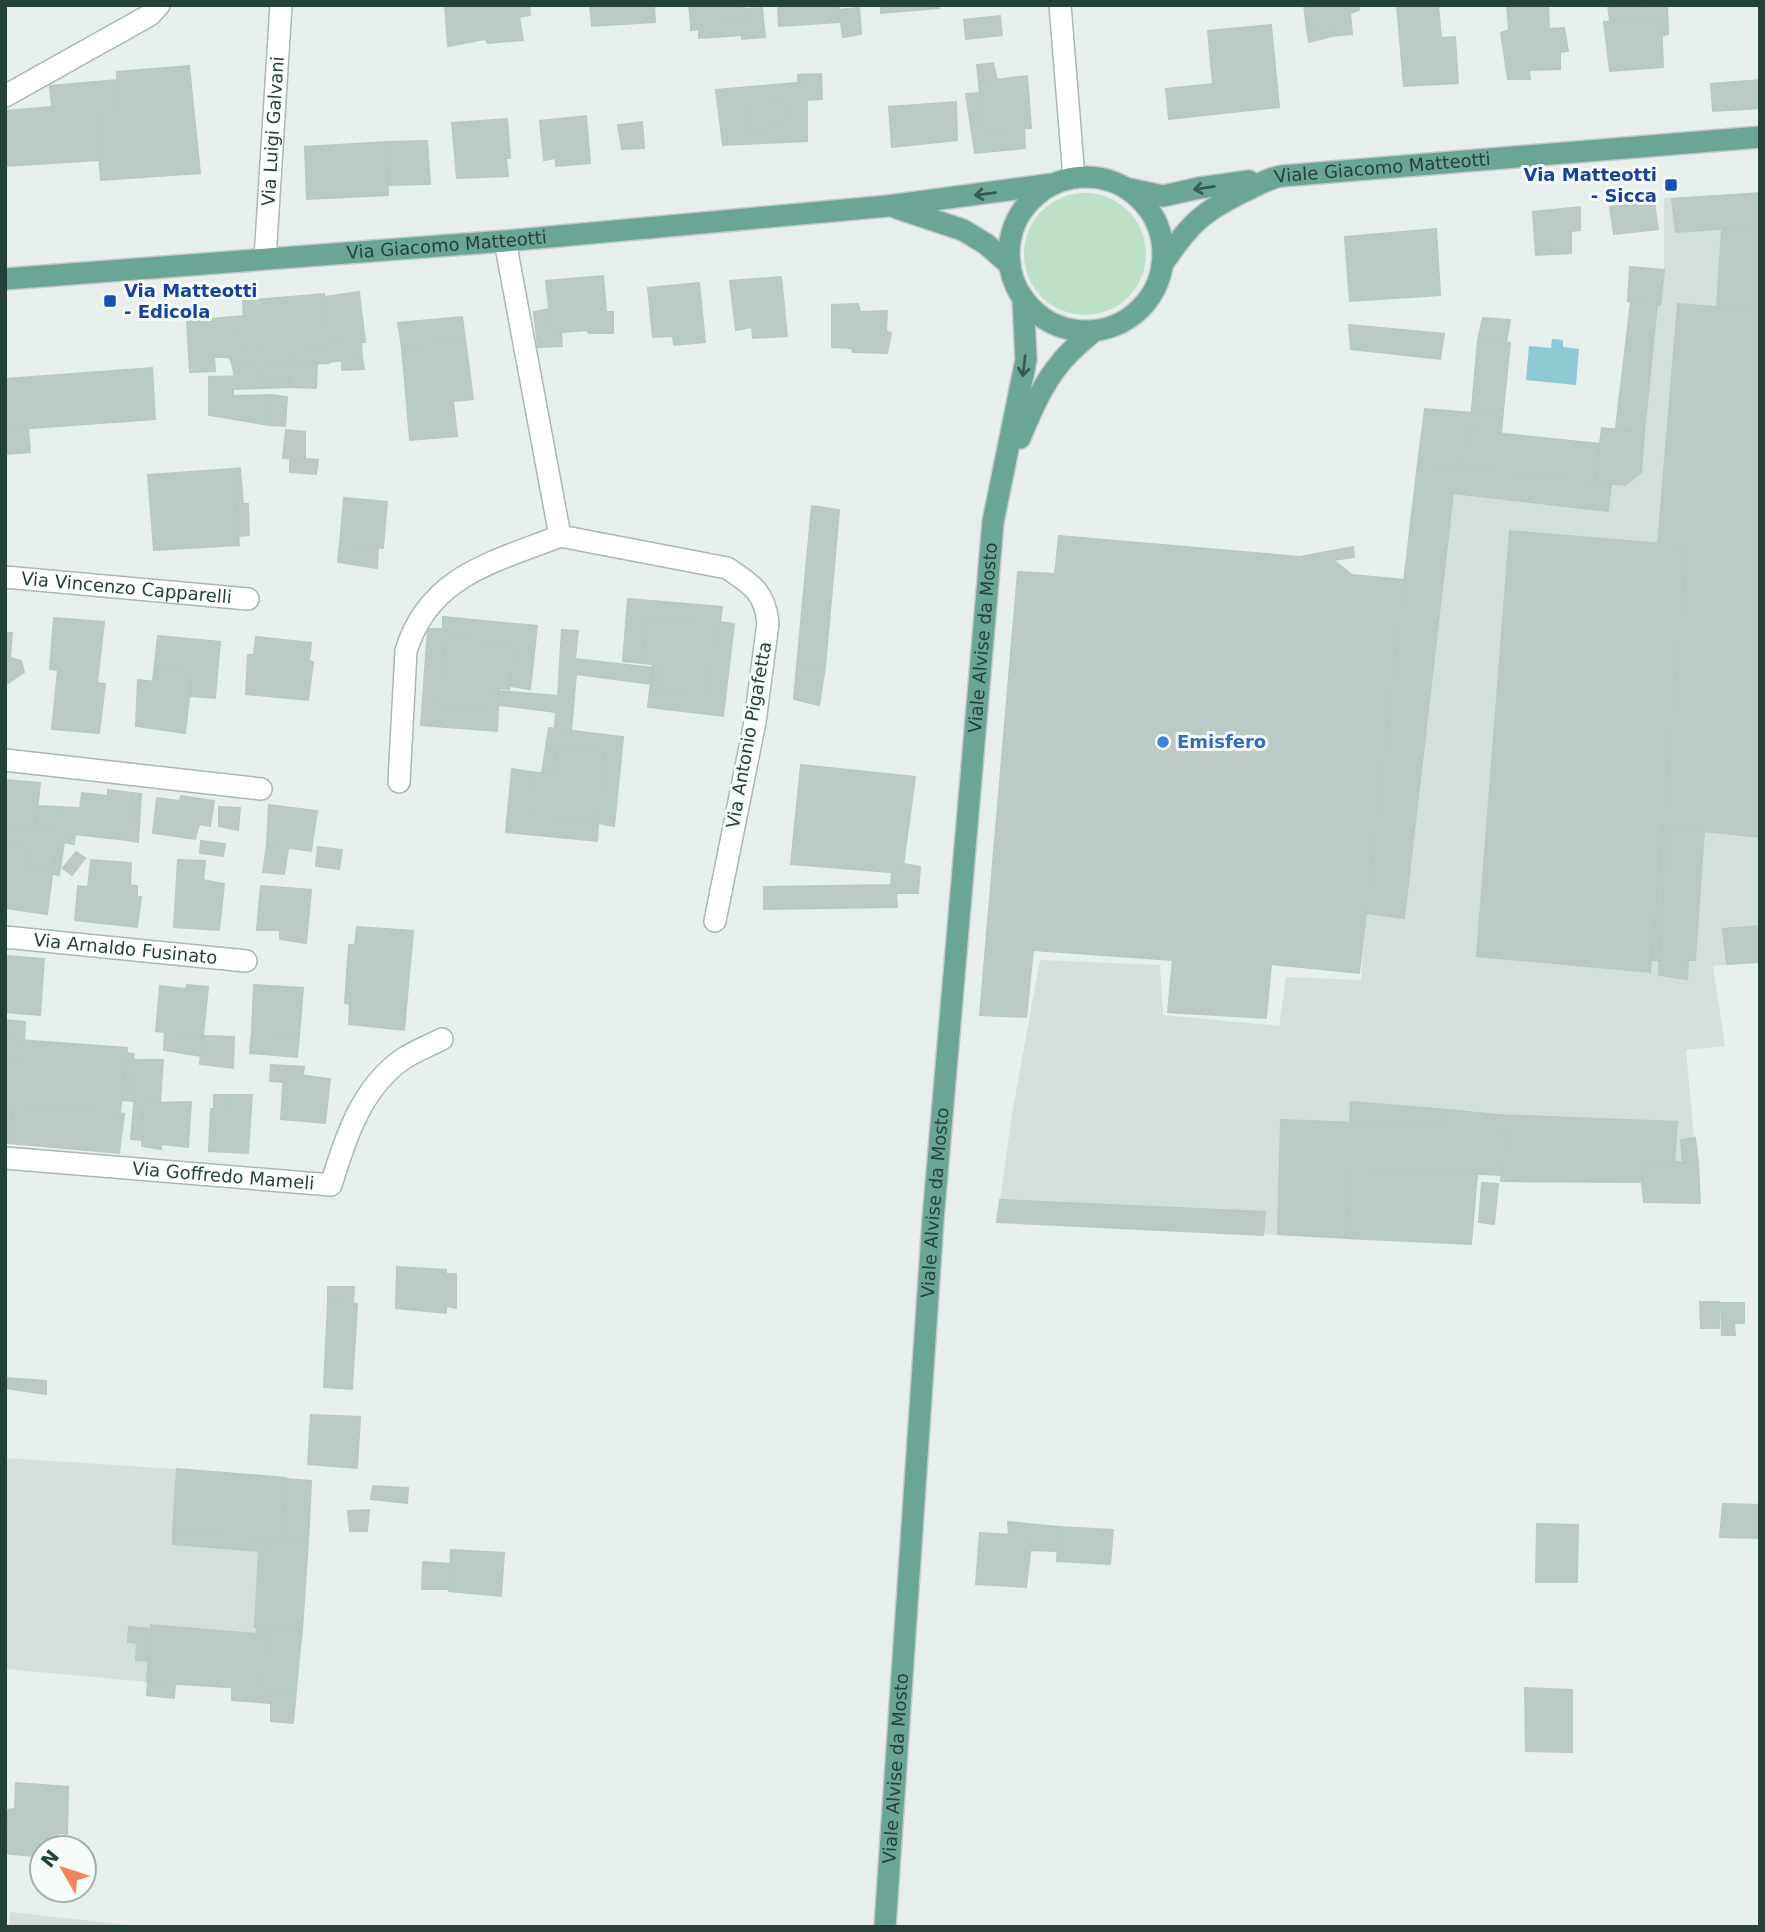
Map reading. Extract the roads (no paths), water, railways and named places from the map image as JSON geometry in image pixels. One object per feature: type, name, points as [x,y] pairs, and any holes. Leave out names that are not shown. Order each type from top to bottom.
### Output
[{"type":"main road","name":"Viale Giacomo Matteotti","points":[[1162,265],[1197,218],[1215,205],[1271,178],[1760,137]]},
{"type":"main road","points":[[1128,189],[1146,205],[1159,226],[1164,250],[1160,276],[1150,297],[1135,314],[1115,326],[1094,331],[1073,330],[1054,324],[1036,313],[1014,283],[1010,265],[1010,241],[1018,218],[1033,198],[1053,184],[1074,177],[1102,178],[1128,189],[1163,196],[1271,178]]},
{"type":"main road","name":"Via Giacomo Matteotti","points":[[5,279],[505,241],[888,206],[1053,184]]},
{"type":"main road","name":"Via Giacomo Matteotti","points":[[888,206],[963,230],[986,244],[1010,265]]},
{"type":"main road","name":"Viale Alvise da Mosto","points":[[885,1927],[934,1207],[993,522],[1026,360],[1023,298]]},
{"type":"main road","name":"Viale Alvise da Mosto","points":[[1003,478],[1047,382],[1063,359],[1094,331]]},
{"type":"street","points":[[5,96],[150,15],[159,5]]},
{"type":"street","name":"Via Luigi Galvani","points":[[265,259],[281,5]]},
{"type":"street","points":[[1060,5],[1074,177]]},
{"type":"street","points":[[399,782],[406,650],[420,618],[442,591],[463,575],[560,536],[505,241]]},
{"type":"street","name":"Via Antonio Pigafetta","points":[[560,536],[727,568],[761,595],[766,607],[768,622],[755,722],[715,921]]},
{"type":"street","name":"Via Vincenzo Capparelli","points":[[5,577],[248,599]]},
{"type":"street","points":[[5,760],[261,789]]},
{"type":"street","name":"Via Arnaldo Fusinato","points":[[5,937],[246,961]]},
{"type":"street","name":"Via Goffredo Mameli","points":[[5,1158],[331,1185],[346,1136],[369,1093],[401,1060],[442,1039]]},
{"type":"water","points":[[1552,339],[1563,340],[1563,347],[1579,349],[1576,385],[1526,380],[1529,346],[1551,348]]},
{"type":"place","name":"Via Matteotti - Sicca","points":[[1671,185]]},
{"type":"place","name":"Via Matteotti - Edicola","points":[[110,301]]},
{"type":"place","name":"Emisfero","points":[[1163,742]]}]
